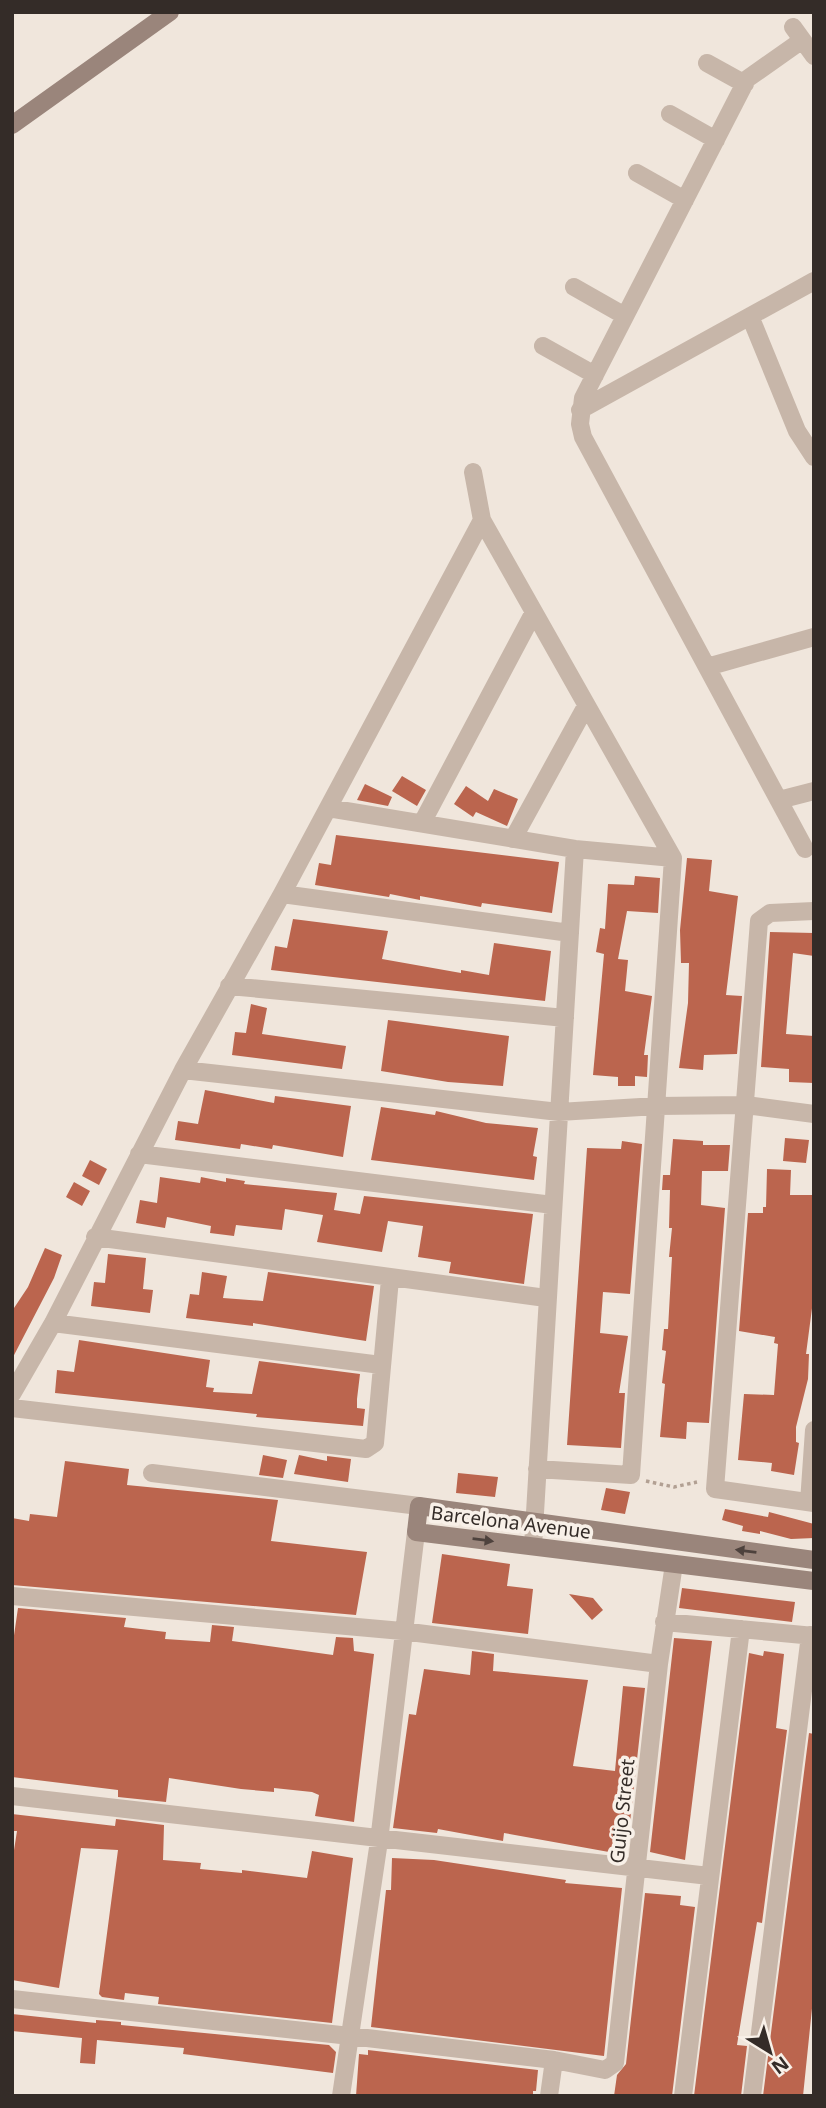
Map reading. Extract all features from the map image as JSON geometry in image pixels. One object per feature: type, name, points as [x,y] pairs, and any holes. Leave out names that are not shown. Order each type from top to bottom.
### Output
[{"type":"street","points":[[12,125],[170,12]]},
{"type":"street","points":[[805,849],[583,437],[580,411],[595,375],[745,84],[797,34],[814,56]]},
{"type":"street","points":[[707,63],[745,84]]},
{"type":"street","points":[[670,114],[716,140]]},
{"type":"street","points":[[637,173],[685,200]]},
{"type":"street","points":[[580,411],[750,316],[812,285]]},
{"type":"street","points":[[574,288],[625,316]]},
{"type":"street","points":[[750,316],[797,430],[814,457]]},
{"type":"street","points":[[543,346],[595,375]]},
{"type":"street","points":[[473,472],[482,520],[673,858],[631,1475],[537,1469]]},
{"type":"street","points":[[12,1394],[53,1323],[183,1070],[282,894],[482,520]]},
{"type":"street","points":[[422,823],[534,612]]},
{"type":"street","points":[[707,667],[814,638]]},
{"type":"street","points":[[513,839],[586,706]]},
{"type":"street","points":[[779,800],[814,791]]},
{"type":"street","points":[[328,808],[575,849],[673,858]]},
{"type":"street","points":[[533,1546],[575,849]]},
{"type":"street","points":[[282,894],[570,933]]},
{"type":"street","points":[[814,911],[770,913],[759,921],[747,1105],[715,1489],[811,1502],[814,1430]]},
{"type":"street","points":[[229,986],[565,1018]]},
{"type":"street","points":[[183,1070],[559,1112],[657,1105],[747,1105],[814,1114]]},
{"type":"street","points":[[139,1154],[553,1205]]},
{"type":"street","points":[[95,1237],[546,1298]]},
{"type":"street","points":[[12,1408],[366,1449],[375,1443],[390,1279]]},
{"type":"street","points":[[53,1323],[381,1365]]},
{"type":"street","points":[[152,1473],[419,1506]]},
{"type":"street","name":"Barcelona Avenue","points":[[814,1560],[534,1524],[419,1506],[416,1532],[814,1581]]},
{"type":"street","points":[[341,2096],[379,1840],[416,1532]]},
{"type":"street","name":"Guijo Street","points":[[554,2060],[605,2070],[615,2063],[659,1664],[674,1564]]},
{"type":"street","points":[[12,1596],[402,1631],[659,1664]]},
{"type":"street","points":[[664,1622],[812,1635],[752,2096]]},
{"type":"street","points":[[683,2096],[741,1629]]},
{"type":"street","points":[[12,1796],[637,1870],[709,1876]]},
{"type":"street","points":[[12,2000],[554,2060],[549,2096]]},
{"type":"path","points":[[631,1475],[674,1487],[705,1480],[715,1489]]},
{"type":"building","points":[[402,776],[426,790],[417,806],[392,791]]},
{"type":"building","points":[[365,784],[392,797],[388,806],[357,800]]},
{"type":"building","points":[[466,786],[488,801],[494,789],[518,799],[507,826],[476,812],[473,817],[454,804]]},
{"type":"building","points":[[336,835],[559,862],[552,913],[482,903],[481,907],[420,896],[420,900],[390,894],[389,897],[315,885],[319,863],[331,865]]},
{"type":"building","points":[[687,858],[712,860],[709,891],[738,896],[726,995],[742,996],[737,1054],[704,1055],[703,1070],[679,1068],[688,1003],[689,963],[681,963],[680,930]]},
{"type":"building","points":[[635,876],[660,878],[658,913],[627,911],[618,959],[628,960],[625,991],[652,996],[644,1055],[648,1055],[647,1077],[635,1076],[635,1086],[618,1086],[618,1077],[593,1075],[604,954],[596,952],[600,928],[605,929],[608,884],[634,885]]},
{"type":"building","points":[[293,919],[388,931],[382,959],[461,973],[461,970],[489,975],[494,943],[551,951],[545,1001],[271,970],[275,946],[287,948]]},
{"type":"building","points":[[770,932],[814,933],[814,956],[793,953],[786,1034],[814,1036],[814,1083],[789,1082],[789,1069],[761,1067]]},
{"type":"building","points":[[251,1004],[267,1008],[262,1034],[346,1046],[342,1069],[232,1055],[235,1032],[246,1033]]},
{"type":"building","points":[[388,1020],[509,1036],[503,1086],[448,1082],[381,1071]]},
{"type":"building","points":[[205,1090],[274,1103],[275,1096],[351,1106],[343,1157],[273,1145],[272,1149],[241,1144],[240,1149],[175,1140],[178,1121],[198,1124]]},
{"type":"building","points":[[381,1107],[435,1115],[436,1111],[486,1123],[538,1128],[533,1156],[537,1157],[534,1180],[371,1160]]},
{"type":"building","points":[[785,1138],[809,1140],[806,1163],[783,1161]]},
{"type":"building","points":[[673,1139],[703,1141],[703,1145],[730,1145],[728,1171],[702,1171],[701,1205],[725,1208],[709,1423],[687,1422],[686,1439],[660,1437],[666,1351],[662,1350],[664,1329],[668,1329],[672,1257],[669,1257],[672,1228],[669,1228],[670,1190],[662,1190],[663,1175],[670,1175]]},
{"type":"building","points":[[622,1141],[642,1144],[630,1294],[603,1292],[600,1333],[628,1336],[619,1393],[625,1393],[621,1448],[567,1445],[587,1148],[621,1149]]},
{"type":"building","points":[[90,1160],[107,1169],[99,1185],[82,1176]]},
{"type":"building","points":[[767,1169],[791,1170],[790,1195],[814,1195],[814,1293],[806,1354],[809,1354],[808,1379],[796,1427],[796,1442],[799,1443],[794,1475],[771,1471],[772,1463],[738,1460],[744,1394],[774,1395],[778,1344],[774,1343],[775,1337],[739,1331],[748,1213],[763,1213],[763,1207],[766,1207]]},
{"type":"building","points":[[160,1177],[200,1183],[201,1177],[226,1182],[226,1178],[245,1181],[244,1184],[337,1193],[334,1210],[360,1214],[364,1196],[533,1214],[524,1284],[449,1273],[451,1262],[418,1257],[423,1226],[388,1221],[382,1252],[317,1242],[323,1215],[285,1209],[282,1230],[236,1225],[234,1236],[210,1233],[211,1226],[167,1217],[165,1228],[136,1223],[140,1200],[157,1203]]},
{"type":"building","points":[[74,1182],[90,1191],[82,1206],[66,1197]]},
{"type":"building","points":[[45,1248],[62,1255],[54,1278],[12,1359],[12,1311],[28,1287]]},
{"type":"building","points":[[108,1254],[146,1258],[143,1289],[153,1290],[150,1313],[91,1306],[94,1282],[105,1283]]},
{"type":"building","points":[[202,1272],[227,1276],[223,1298],[263,1301],[268,1272],[374,1286],[366,1341],[253,1323],[253,1326],[186,1318],[190,1294],[199,1295]]},
{"type":"building","points":[[79,1340],[210,1360],[206,1387],[214,1388],[213,1392],[252,1394],[259,1361],[360,1374],[357,1408],[365,1409],[363,1426],[256,1417],[257,1414],[55,1393],[57,1370],[74,1372]]},
{"type":"building","points":[[263,1455],[287,1460],[283,1478],[259,1475]]},
{"type":"building","points":[[299,1455],[327,1461],[327,1456],[351,1459],[348,1482],[294,1474]]},
{"type":"building","points":[[65,1461],[129,1469],[127,1485],[278,1500],[271,1541],[367,1552],[356,1615],[12,1585],[12,1518],[29,1521],[30,1514],[57,1517]]},
{"type":"building","points":[[458,1473],[498,1477],[495,1497],[456,1493]]},
{"type":"building","points":[[606,1488],[630,1492],[625,1514],[601,1510]]},
{"type":"building","points":[[725,1509],[768,1517],[769,1512],[814,1524],[814,1538],[791,1539],[760,1531],[760,1534],[742,1531],[743,1526],[722,1520]]},
{"type":"building","points":[[442,1554],[510,1564],[507,1586],[533,1589],[528,1634],[432,1623]]},
{"type":"building","points":[[682,1588],[795,1602],[792,1622],[679,1608]]},
{"type":"building","points":[[569,1594],[593,1598],[603,1610],[592,1620]]},
{"type":"building","points":[[18,1608],[126,1618],[124,1627],[166,1632],[165,1639],[210,1642],[212,1625],[234,1627],[232,1641],[333,1655],[336,1637],[353,1638],[354,1651],[374,1654],[354,1822],[315,1816],[319,1795],[312,1792],[274,1788],[274,1792],[241,1789],[169,1778],[166,1802],[118,1797],[118,1790],[12,1777],[12,1649]]},
{"type":"building","points":[[674,1638],[712,1641],[685,1860],[650,1852]]},
{"type":"building","points":[[472,1651],[494,1654],[493,1671],[588,1680],[573,1766],[615,1771],[623,1686],[645,1688],[627,1849],[621,1848],[620,1854],[504,1833],[503,1841],[438,1829],[437,1833],[393,1828],[409,1714],[416,1715],[424,1669],[470,1675]]},
{"type":"building","points":[[764,1651],[784,1654],[776,1728],[787,1730],[762,1923],[757,1922],[737,2045],[747,2046],[741,2096],[694,2096],[749,1653],[763,1656]]},
{"type":"building","points":[[809,1733],[814,1734],[814,1989],[803,2096],[763,2096]]},
{"type":"building","points":[[12,1814],[115,1826],[116,1819],[164,1825],[163,1860],[201,1863],[200,1869],[242,1873],[242,1870],[307,1878],[312,1851],[353,1858],[332,2023],[158,2004],[159,1997],[125,1993],[124,2000],[102,1997],[99,1994],[118,1850],[81,1848],[59,1988],[12,1980],[12,1863],[17,1831],[12,1831]]},
{"type":"building","points":[[392,1858],[434,1860],[566,1880],[565,1883],[622,1888],[604,2056],[371,2027],[386,1890],[391,1890]]},
{"type":"building","points":[[645,1893],[681,1896],[680,1905],[695,1907],[672,2096],[614,2096],[617,2075],[626,2064]]},
{"type":"building","points":[[12,2014],[96,2023],[96,2020],[121,2022],[121,2025],[329,2045],[336,2052],[333,2073],[183,2054],[184,2048],[97,2040],[95,2064],[80,2063],[82,2038],[12,2031]]},
{"type":"building","points":[[368,2050],[538,2070],[536,2091],[533,2091],[533,2096],[356,2096],[359,2054],[368,2055]]}]
